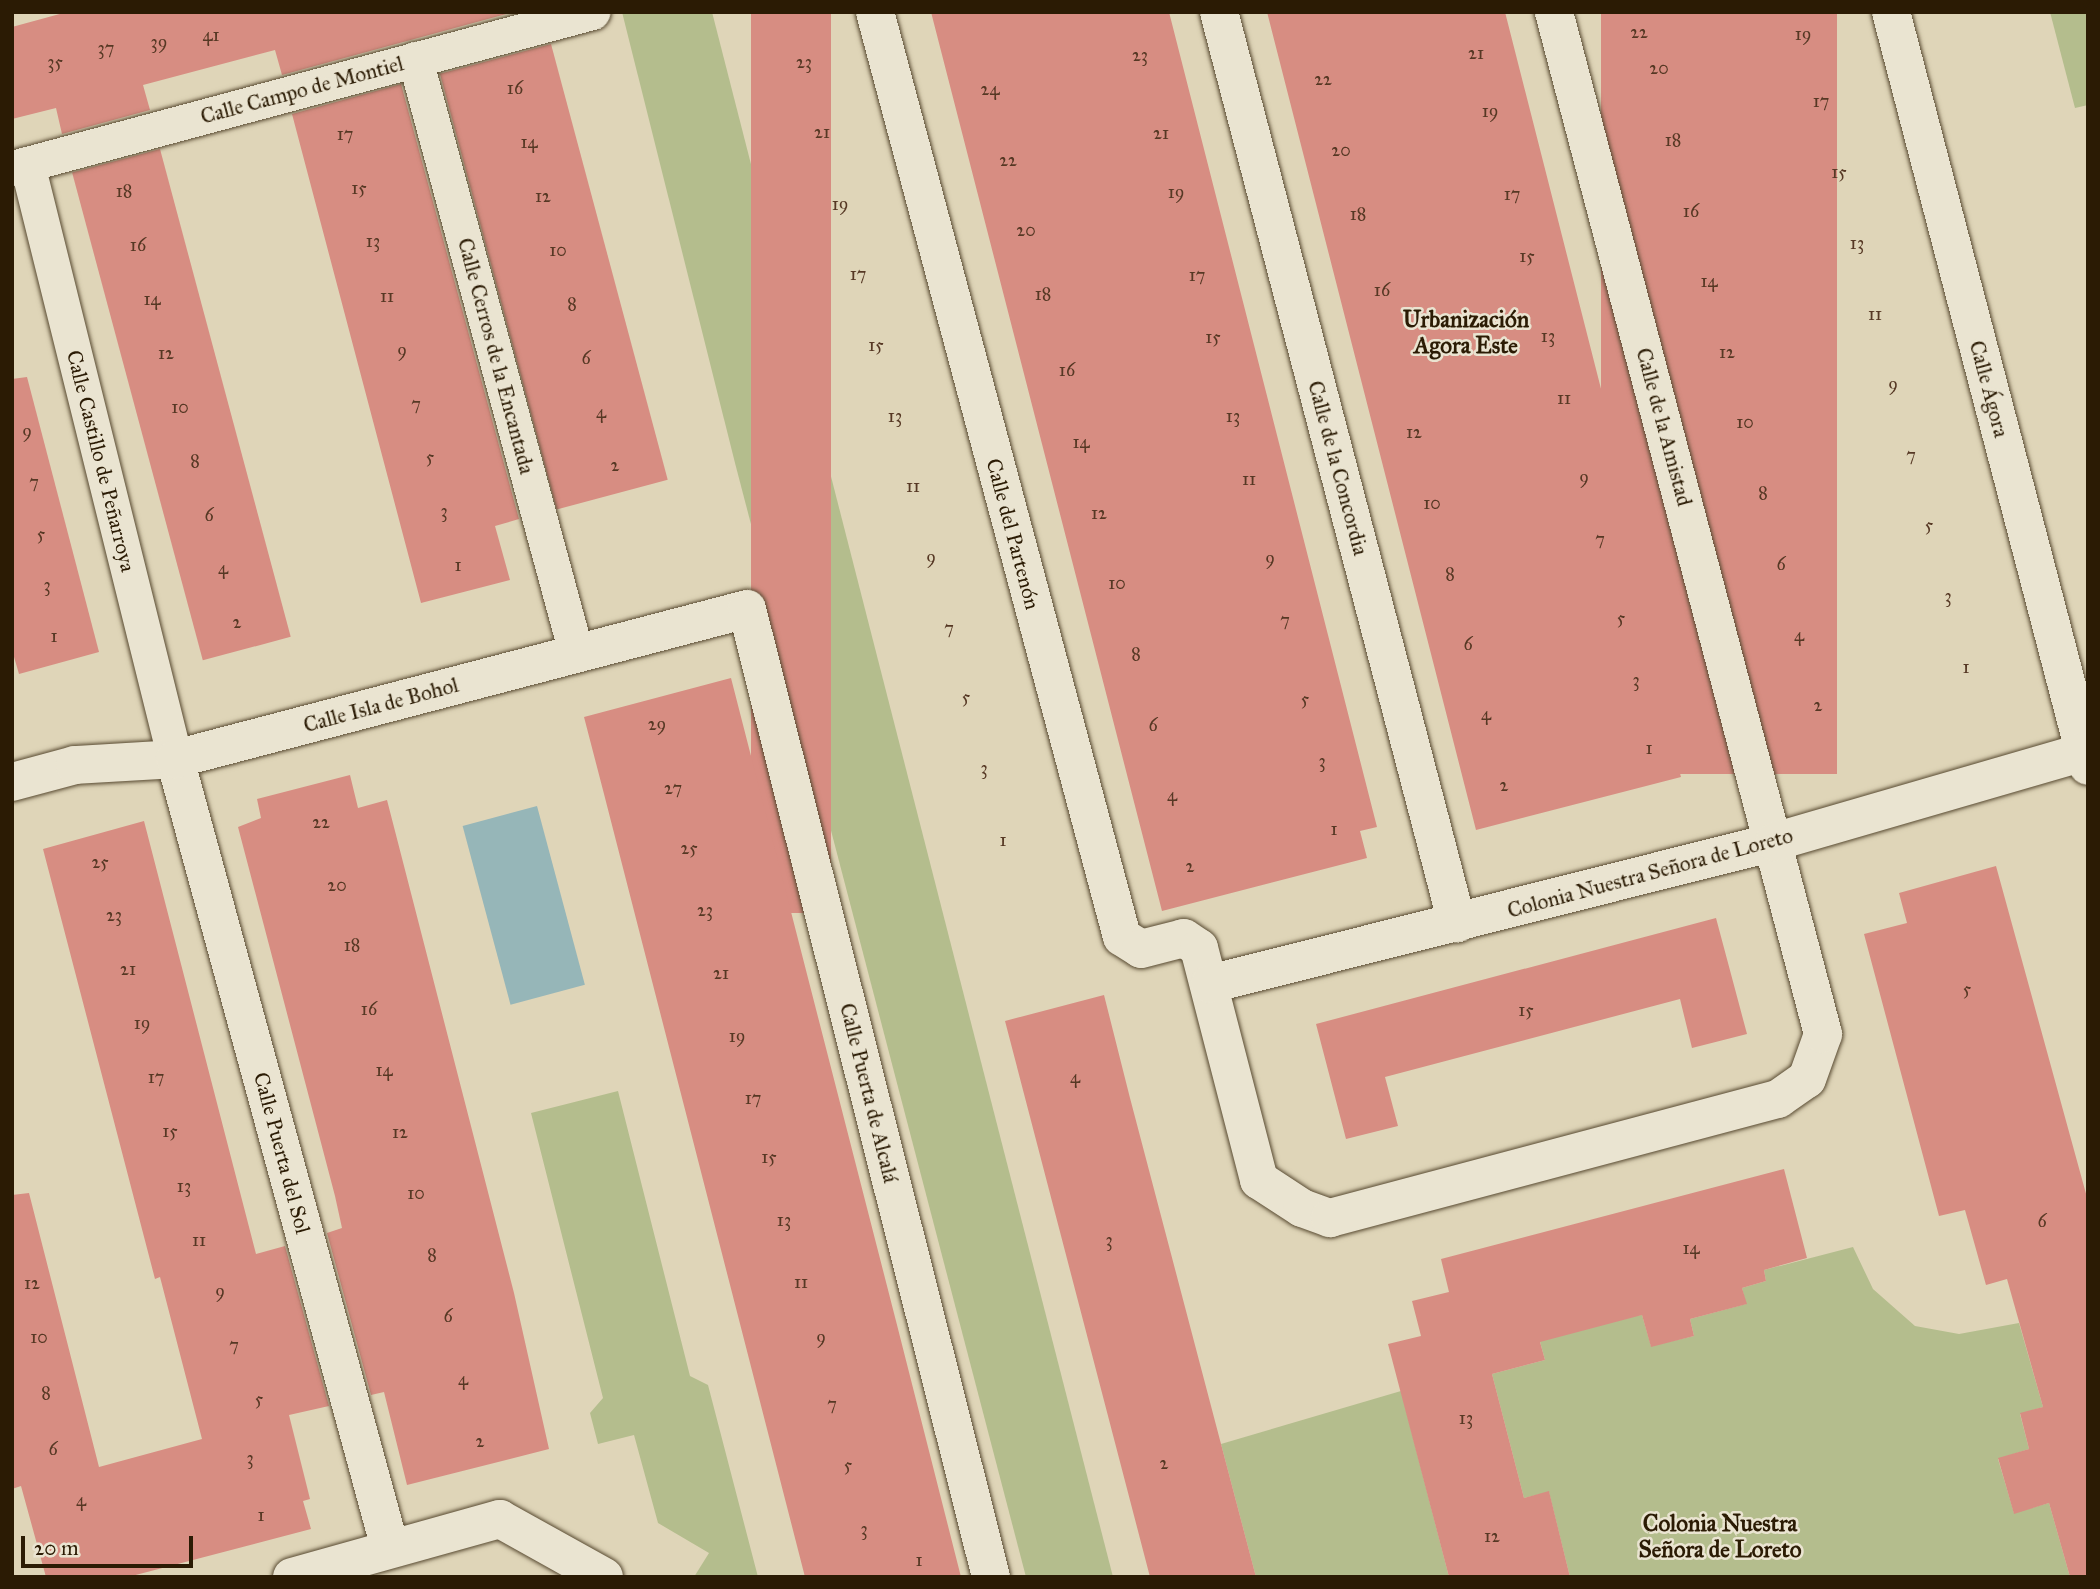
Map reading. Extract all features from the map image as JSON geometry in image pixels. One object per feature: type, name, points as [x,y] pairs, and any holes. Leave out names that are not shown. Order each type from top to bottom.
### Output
[{"type":"street","name":"Calle Campo de Montiel","points":[[20,166],[592,12]]},
{"type":"street","name":"Calle del Partenón","points":[[875,12],[1122,937],[1141,949],[1184,938],[1199,948],[1259,1180],[1302,1208],[1330,1218],[1778,1099],[1807,1079],[1823,1034],[1774,842]]},
{"type":"street","name":"Calle de la Concordia","points":[[1219,12],[1457,923]]},
{"type":"street","name":"Calle de la Amistad","points":[[1554,12],[1774,842]]},
{"type":"street","name":"Calle Ágora","points":[[1891,12],[2086,756]]},
{"type":"street","name":"Calle Cerros de la Encantada","points":[[415,60],[576,653]]},
{"type":"street","name":"Calle Castillo de Peñarroya","points":[[20,166],[175,759]]},
{"type":"street","name":"Calle Isla de Bohol","points":[[12,782],[75,765],[175,759],[747,609]]},
{"type":"street","name":"Calle Puerta de Alcalá","points":[[747,609],[990,1577]]},
{"type":"street","name":"Colonia Nuestra Señora de Loreto","points":[[1210,984],[1774,842],[2086,756]]},
{"type":"street","name":"Calle Puerta del Sol","points":[[175,759],[390,1548]]},
{"type":"street","points":[[292,1577],[346,1569],[390,1548],[500,1519],[604,1577]]},
{"type":"green space","points":[[622,12],[712,12],[1113,1577],[1026,1577],[735,463]]},
{"type":"green space","points":[[2050,12],[2088,12],[2088,105],[2075,108]]},
{"type":"green space","points":[[618,1091],[690,1376],[708,1385],[758,1577],[694,1577],[709,1553],[658,1523],[634,1435],[598,1444],[590,1413],[603,1398],[531,1113]]},
{"type":"green space","points":[[1853,1247],[1873,1289],[1915,1326],[1959,1334],[2019,1323],[2043,1407],[2020,1414],[2029,1449],[1998,1459],[2014,1513],[2049,1503],[2070,1577],[1570,1577],[1549,1492],[1524,1498],[1492,1374],[1545,1360],[1536,1327],[1642,1315],[1651,1346],[1694,1336],[1690,1319],[1746,1304],[1742,1288],[1766,1281],[1764,1270]]},
{"type":"green space","points":[[1401,1391],[1449,1577],[1256,1577],[1221,1444]]},
{"type":"water","points":[[537,806],[585,985],[511,1005],[463,826]]},
{"type":"building","points":[[67,12],[514,12],[282,75],[275,50],[143,85],[150,110],[62,134],[56,108],[12,119],[12,27]]},
{"type":"building","points":[[751,12],[831,12],[831,913],[751,913]]},
{"type":"building","points":[[931,12],[1169,12],[1377,827],[1360,831],[1367,858],[1162,911]]},
{"type":"building","points":[[1267,12],[1505,12],[1692,746],[1674,751],[1681,777],[1476,830]]},
{"type":"building","points":[[1601,12],[1837,12],[1837,774],[1601,774]]},
{"type":"building","points":[[551,44],[668,480],[557,509],[440,74]]},
{"type":"building","points":[[401,84],[519,519],[495,526],[510,580],[421,603],[292,114]]},
{"type":"building","points":[[160,149],[291,637],[203,660],[72,173]]},
{"type":"building","points":[[27,377],[99,652],[19,674],[12,650],[12,379]]},
{"type":"building","points":[[731,678],[961,1577],[805,1577],[584,717]]},
{"type":"building","points":[[350,775],[358,808],[387,800],[514,1293],[549,1449],[407,1485],[384,1392],[371,1395],[327,1233],[342,1228],[335,1196],[238,827],[261,818],[257,799]]},
{"type":"building","points":[[144,821],[256,1254],[285,1246],[329,1406],[289,1415],[310,1499],[303,1501],[311,1529],[128,1577],[46,1577],[21,1486],[12,1489],[12,1195],[29,1193],[99,1467],[202,1439],[160,1277],[155,1279],[43,849]]},
{"type":"building","points":[[1996,866],[2088,1201],[2088,1577],[2070,1577],[2049,1503],[2014,1514],[1998,1458],[2029,1449],[2020,1413],[2043,1407],[2007,1279],[1986,1285],[1965,1210],[1939,1216],[1864,934],[1907,923],[1899,893]]},
{"type":"building","points":[[1716,918],[1747,1034],[1692,1048],[1680,999],[1385,1077],[1398,1126],[1346,1139],[1316,1024]]},
{"type":"building","points":[[1104,995],[1256,1577],[1150,1577],[1005,1021]]},
{"type":"building","points":[[1784,1169],[1807,1258],[1764,1270],[1766,1281],[1742,1288],[1747,1304],[1690,1319],[1694,1336],[1651,1347],[1642,1315],[1540,1342],[1545,1360],[1492,1374],[1524,1498],[1549,1491],[1570,1577],[1449,1577],[1388,1344],[1421,1336],[1412,1301],[1449,1292],[1441,1259]]},
{"type":"district","name":"Urbanización Agora Este","points":[[1466,332]]},
{"type":"district","name":"Colonia Nuestra Señora de Loreto","points":[[1720,1536]]}]
